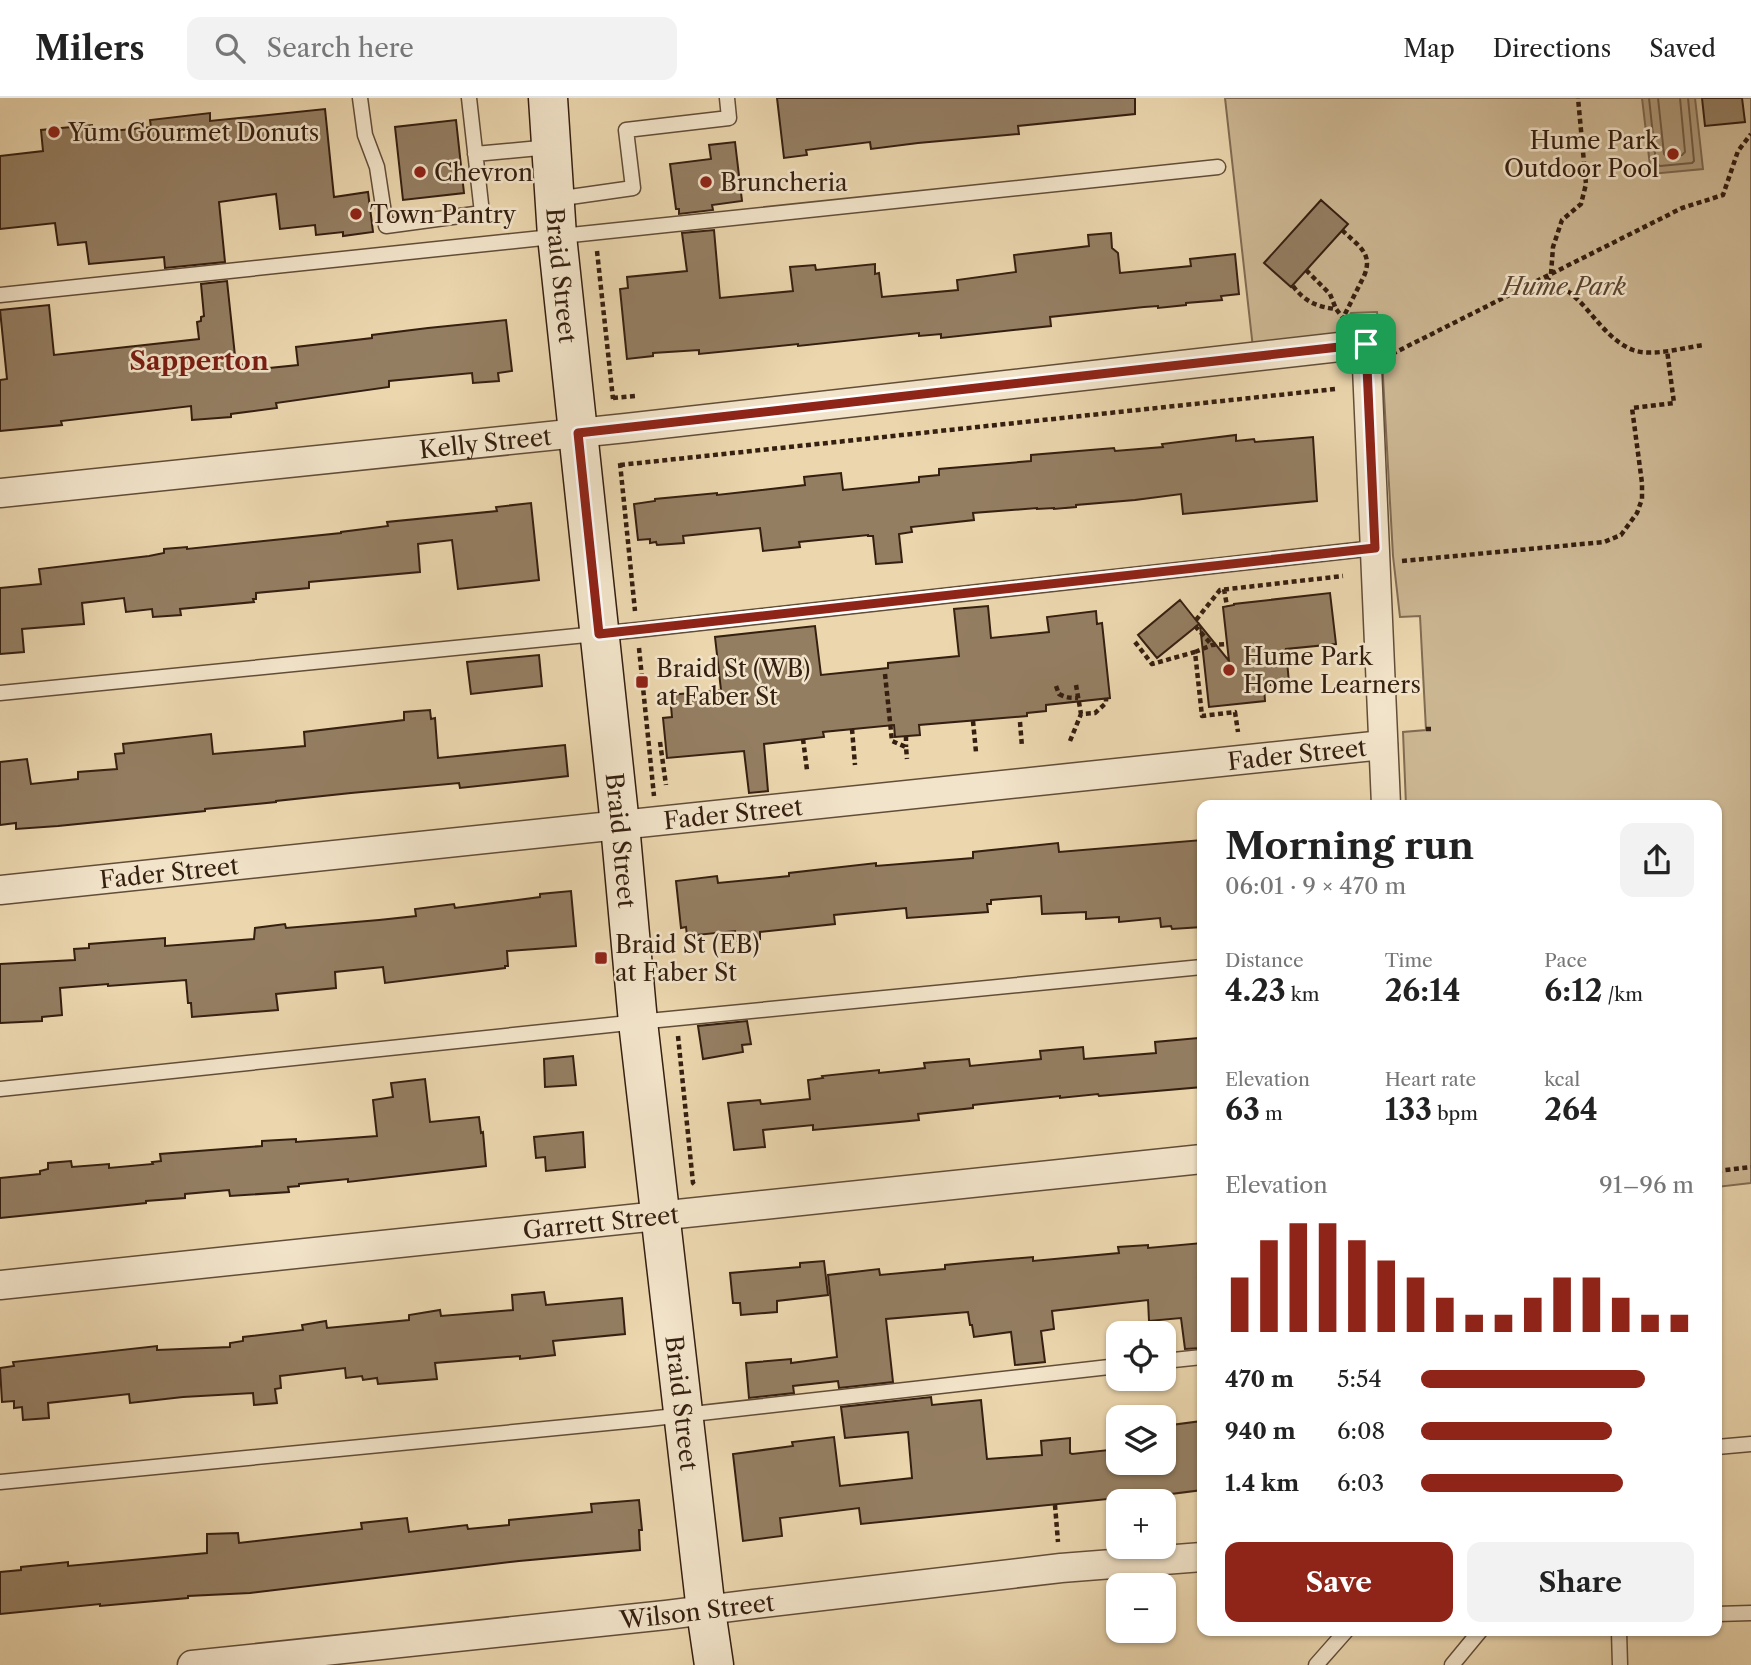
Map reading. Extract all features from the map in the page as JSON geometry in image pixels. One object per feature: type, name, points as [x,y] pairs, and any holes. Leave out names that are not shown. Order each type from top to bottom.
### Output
[{"type":"main road","name":"Braid Street","points":[[548,98],[557,236],[620,825],[638,1022],[714,1665]]},
{"type":"street","name":"Kelly Street","points":[[0,493],[1374,351]]},
{"type":"street","points":[[1374,351],[1384,555],[1386,800]]},
{"type":"street","name":"Fader Street","points":[[0,890],[1384,745]]},
{"type":"street","name":"Garrett Street","points":[[0,1285],[1197,1160]]},
{"type":"street","name":"Wilson Street","points":[[192,1665],[706,1611],[1060,1568],[1197,1557]]},
{"type":"lane","points":[[360,98],[365,135],[377,167],[386,226],[482,213],[469,98]]},
{"type":"lane","points":[[556,199],[634,188],[626,130],[729,118],[727,98]]},
{"type":"lane","points":[[475,154],[552,146]]},
{"type":"lane","points":[[0,295],[1218,167]]},
{"type":"lane","points":[[0,693],[1384,555]]},
{"type":"lane","points":[[0,1089],[638,1022],[1197,967]]},
{"type":"lane","points":[[1176,1360],[1197,1358]]},
{"type":"lane","points":[[0,1482],[683,1415],[1106,1367]]},
{"type":"lane","points":[[1722,1447],[1751,1444]]},
{"type":"lane","points":[[1722,1614],[1751,1613]]},
{"type":"lane","points":[[1316,1665],[1342,1636]]},
{"type":"lane","points":[[1452,1665],[1476,1636]]},
{"type":"lane","points":[[1619,1636],[1620,1665]]},
{"type":"path","points":[[1548,276],[1553,247],[1562,220],[1581,204],[1586,184],[1578,98]]},
{"type":"path","points":[[1306,270],[1329,294],[1345,324],[1374,351],[1548,276],[1682,208],[1723,195],[1738,151],[1751,134]]},
{"type":"path","points":[[1342,230],[1365,252],[1368,260],[1364,276],[1343,318]]},
{"type":"path","points":[[596,232],[613,398]]},
{"type":"path","points":[[1548,276],[1576,298],[1617,341],[1634,350],[1654,352],[1703,345]]},
{"type":"path","points":[[1293,286],[1308,301],[1321,307],[1336,309]]},
{"type":"path","points":[[1384,555],[1604,542],[1621,535],[1637,513],[1642,499],[1632,408],[1674,403],[1667,350]]},
{"type":"path","points":[[620,465],[1335,389]]},
{"type":"path","points":[[1212,645],[1195,623],[1220,590],[1343,576]]},
{"type":"path","points":[[1224,589],[1227,606]]},
{"type":"path","points":[[1135,642],[1152,664],[1212,645],[1227,644]]},
{"type":"path","points":[[1195,652],[1202,716],[1235,712],[1238,738]]},
{"type":"path","points":[[885,674],[892,741],[906,747]]},
{"type":"path","points":[[1070,741],[1081,715],[1076,685]]},
{"type":"path","points":[[1056,686],[1059,694],[1078,698]]},
{"type":"path","points":[[1081,715],[1096,713],[1103,708],[1106,698]]},
{"type":"path","points":[[973,721],[976,752]]},
{"type":"path","points":[[1020,722],[1022,747]]},
{"type":"path","points":[[852,729],[855,765]]},
{"type":"path","points":[[1426,729],[1433,729]]},
{"type":"path","points":[[906,736],[907,759]]},
{"type":"path","points":[[803,739],[807,770]]},
{"type":"path","points":[[660,742],[666,785]]},
{"type":"path","points":[[678,1028],[693,1184],[699,1190]]},
{"type":"path","points":[[1722,1170],[1751,1167]]},
{"type":"path","points":[[1055,1505],[1060,1568]]},
{"type":"green space","name":"Hume Park","points":[[1225,98],[1751,98],[1751,1183],[1722,1186],[1722,800],[1406,800],[1403,732],[1426,730],[1420,616],[1400,617],[1393,556],[1377,312],[1351,313],[1339,334],[1253,348]]},
{"type":"water","points":[[1642,98],[1695,98],[1703,169],[1651,174]]},
{"type":"building","points":[[777,98],[1135,98],[1135,114],[1018,126],[1019,134],[871,149],[870,142],[806,150],[807,155],[784,158]]},
{"type":"building","points":[[1702,98],[1742,98],[1745,122],[1705,126]]},
{"type":"building","points":[[325,109],[334,197],[368,192],[373,232],[343,236],[343,232],[316,235],[315,225],[280,229],[276,194],[219,202],[225,262],[165,268],[164,257],[89,264],[86,242],[58,245],[55,223],[0,229],[0,156],[43,151],[41,130],[92,125],[93,133],[151,127],[150,120],[210,113],[210,121]]},
{"type":"building","points":[[456,120],[464,193],[403,200],[395,127]]},
{"type":"building","name":"Bruncheria","points":[[735,142],[742,201],[712,205],[713,210],[679,214],[670,164],[711,159],[709,145]]},
{"type":"building","points":[[1321,200],[1348,224],[1291,287],[1264,263]]},
{"type":"building","points":[[714,230],[720,298],[793,291],[790,267],[815,265],[816,270],[875,264],[882,297],[958,290],[957,280],[1016,272],[1014,255],[1089,246],[1088,235],[1111,233],[1112,248],[1118,253],[1120,273],[1191,266],[1190,259],[1235,254],[1239,294],[1221,296],[1222,300],[1186,305],[1050,317],[1051,326],[941,338],[941,334],[919,336],[919,333],[699,354],[699,350],[653,353],[653,356],[627,359],[620,289],[628,288],[627,277],[687,271],[682,233]]},
{"type":"building","points":[[227,281],[236,365],[249,364],[250,370],[298,365],[296,347],[372,338],[372,335],[506,320],[512,371],[498,373],[499,381],[473,383],[472,373],[389,381],[389,387],[276,403],[277,408],[231,414],[231,417],[192,420],[191,406],[0,431],[0,380],[7,379],[0,310],[49,305],[54,355],[199,339],[197,322],[204,316],[201,284]]},
{"type":"building","points":[[1236,435],[1236,441],[1254,439],[1255,442],[1313,437],[1317,501],[1183,514],[1181,494],[1076,507],[973,513],[974,520],[911,527],[912,532],[899,534],[902,562],[876,564],[873,536],[868,535],[799,542],[800,547],[763,551],[760,528],[683,536],[684,543],[657,545],[656,542],[650,543],[650,539],[638,540],[634,504],[655,499],[805,485],[804,477],[841,473],[843,490],[919,482],[919,477],[939,475],[939,469],[1031,461],[1031,455],[1163,447],[1162,444]]},
{"type":"building","points":[[531,503],[539,580],[458,589],[452,540],[418,544],[420,572],[309,582],[309,588],[256,593],[254,602],[180,609],[181,615],[153,617],[152,609],[126,612],[124,598],[82,603],[84,624],[22,629],[24,652],[0,654],[0,588],[41,584],[39,569],[149,556],[164,553],[164,549],[341,533],[388,526],[387,522],[497,511],[496,507]]},
{"type":"building","points":[[1330,593],[1336,644],[1286,649],[1289,683],[1264,686],[1265,701],[1209,707],[1200,625],[1229,661],[1223,607]]},
{"type":"building","points":[[1180,600],[1199,624],[1157,658],[1138,635]]},
{"type":"building","points":[[988,606],[991,638],[1049,632],[1047,617],[1096,611],[1097,624],[1102,623],[1110,698],[1046,705],[1046,711],[1027,713],[1027,716],[919,725],[920,735],[895,737],[894,725],[823,732],[824,737],[764,744],[768,791],[749,793],[744,751],[667,758],[663,718],[672,717],[670,695],[721,690],[715,637],[815,626],[821,675],[888,668],[888,663],[959,656],[954,609]]},
{"type":"building","points":[[539,655],[542,686],[471,694],[467,662]]},
{"type":"building","points":[[430,710],[431,719],[435,718],[438,758],[565,745],[568,776],[460,788],[459,783],[351,793],[58,826],[16,829],[16,823],[0,825],[0,762],[27,759],[31,784],[78,779],[78,772],[117,769],[115,754],[124,753],[123,744],[211,734],[213,754],[305,746],[304,732],[404,720],[404,712]]},
{"type":"building","points":[[1197,840],[1197,927],[1161,927],[1160,918],[1119,922],[1119,917],[1086,919],[1086,912],[1042,914],[1041,896],[991,900],[991,904],[987,904],[988,912],[907,918],[906,908],[834,915],[835,924],[760,932],[760,939],[736,941],[735,931],[687,936],[686,927],[681,928],[676,881],[717,876],[718,883],[876,863],[876,866],[973,858],[973,852],[1058,843],[1059,852]]},
{"type":"building","points":[[571,891],[576,946],[507,951],[508,966],[505,968],[385,983],[383,967],[335,972],[336,988],[276,994],[278,1010],[192,1017],[186,980],[60,988],[62,1015],[42,1017],[42,1021],[0,1023],[0,964],[75,960],[74,949],[89,948],[89,944],[165,938],[165,946],[254,939],[255,928],[285,924],[286,928],[416,916],[415,909],[454,904],[455,908]]},
{"type":"building","points":[[747,1021],[751,1044],[742,1045],[743,1052],[703,1059],[698,1026]]},
{"type":"building","points":[[1197,1038],[1197,1087],[1099,1096],[1060,1096],[973,1105],[973,1108],[918,1114],[919,1120],[889,1123],[813,1130],[813,1125],[763,1130],[765,1147],[734,1150],[728,1103],[760,1100],[761,1104],[810,1099],[808,1080],[823,1078],[822,1076],[925,1068],[924,1063],[969,1059],[970,1066],[1041,1059],[1040,1051],[1083,1047],[1084,1059],[1156,1053],[1155,1042]]},
{"type":"building","points":[[573,1056],[576,1085],[545,1087],[544,1059]]},
{"type":"building","points":[[425,1079],[430,1122],[479,1117],[486,1166],[348,1182],[348,1179],[299,1184],[288,1187],[289,1192],[230,1196],[229,1190],[185,1194],[185,1198],[146,1203],[0,1218],[0,1178],[40,1174],[40,1171],[48,1169],[48,1163],[71,1161],[72,1167],[109,1164],[109,1168],[153,1164],[152,1162],[161,1161],[160,1154],[262,1146],[262,1141],[296,1139],[296,1142],[377,1136],[373,1100],[393,1097],[391,1083]]},
{"type":"building","points":[[583,1132],[585,1167],[546,1171],[545,1157],[536,1158],[534,1137]]},
{"type":"building","points":[[1197,1243],[1197,1348],[1185,1349],[1181,1318],[1149,1321],[1148,1300],[1052,1311],[1054,1329],[1041,1331],[1045,1362],[1015,1365],[1011,1332],[974,1337],[968,1312],[886,1319],[893,1382],[839,1388],[838,1381],[793,1386],[794,1393],[749,1398],[746,1363],[791,1359],[791,1363],[837,1357],[828,1275],[879,1269],[880,1275],[945,1269],[945,1265],[975,1262],[1033,1257],[1033,1261],[1119,1253],[1118,1247],[1148,1245],[1148,1248]]},
{"type":"building","points":[[824,1261],[828,1295],[777,1301],[777,1312],[741,1315],[740,1303],[733,1303],[730,1273],[800,1267],[800,1263]]},
{"type":"building","points":[[544,1292],[546,1305],[622,1298],[625,1334],[553,1341],[555,1355],[435,1363],[437,1379],[378,1384],[377,1378],[346,1378],[345,1368],[280,1376],[281,1388],[275,1389],[277,1403],[254,1405],[253,1393],[130,1403],[129,1394],[48,1403],[49,1418],[23,1420],[22,1407],[14,1408],[14,1401],[2,1402],[0,1368],[14,1366],[13,1362],[157,1346],[157,1350],[230,1347],[230,1343],[243,1341],[243,1337],[303,1330],[302,1325],[326,1321],[327,1328],[409,1320],[409,1315],[440,1310],[441,1316],[513,1310],[512,1295]]},
{"type":"building","points":[[931,1397],[932,1405],[981,1400],[987,1459],[1042,1455],[1041,1441],[1070,1438],[1072,1454],[1106,1450],[1106,1475],[1176,1475],[1176,1424],[1197,1422],[1197,1491],[1176,1493],[1176,1489],[1106,1489],[1106,1499],[861,1524],[859,1508],[780,1518],[782,1536],[743,1541],[733,1454],[834,1437],[840,1486],[912,1478],[908,1432],[845,1438],[841,1407]]},
{"type":"building","points":[[639,1500],[642,1530],[639,1530],[640,1550],[519,1561],[250,1593],[188,1596],[0,1614],[0,1572],[21,1570],[21,1567],[68,1562],[68,1566],[207,1553],[207,1534],[238,1533],[239,1543],[362,1529],[361,1523],[407,1518],[409,1532],[467,1525],[468,1529],[509,1525],[509,1520],[592,1512],[591,1504]]},
{"type":"place","name":"Yum Gourmet Donuts","points":[[54,132]]},
{"type":"place","name":"Hume Park Outdoor Pool","points":[[1673,154]]},
{"type":"place","name":"Chevron","points":[[420,172]]},
{"type":"place","name":"Bruncheria","points":[[706,182]]},
{"type":"place","name":"Town Pantry","points":[[356,214]]},
{"type":"place","name":"Hume Park Home Learners","points":[[1229,670]]},
{"type":"place","name":"Braid St (WB) at Faber St","points":[[642,682]]},
{"type":"place","name":"Braid St (EB) at Faber St","points":[[601,958]]},
{"type":"district","name":"Sapperton","points":[[199,361]]},
{"type":"route","points":[[1366,344],[1375,548],[599,634],[578,433],[1366,344]]}]
